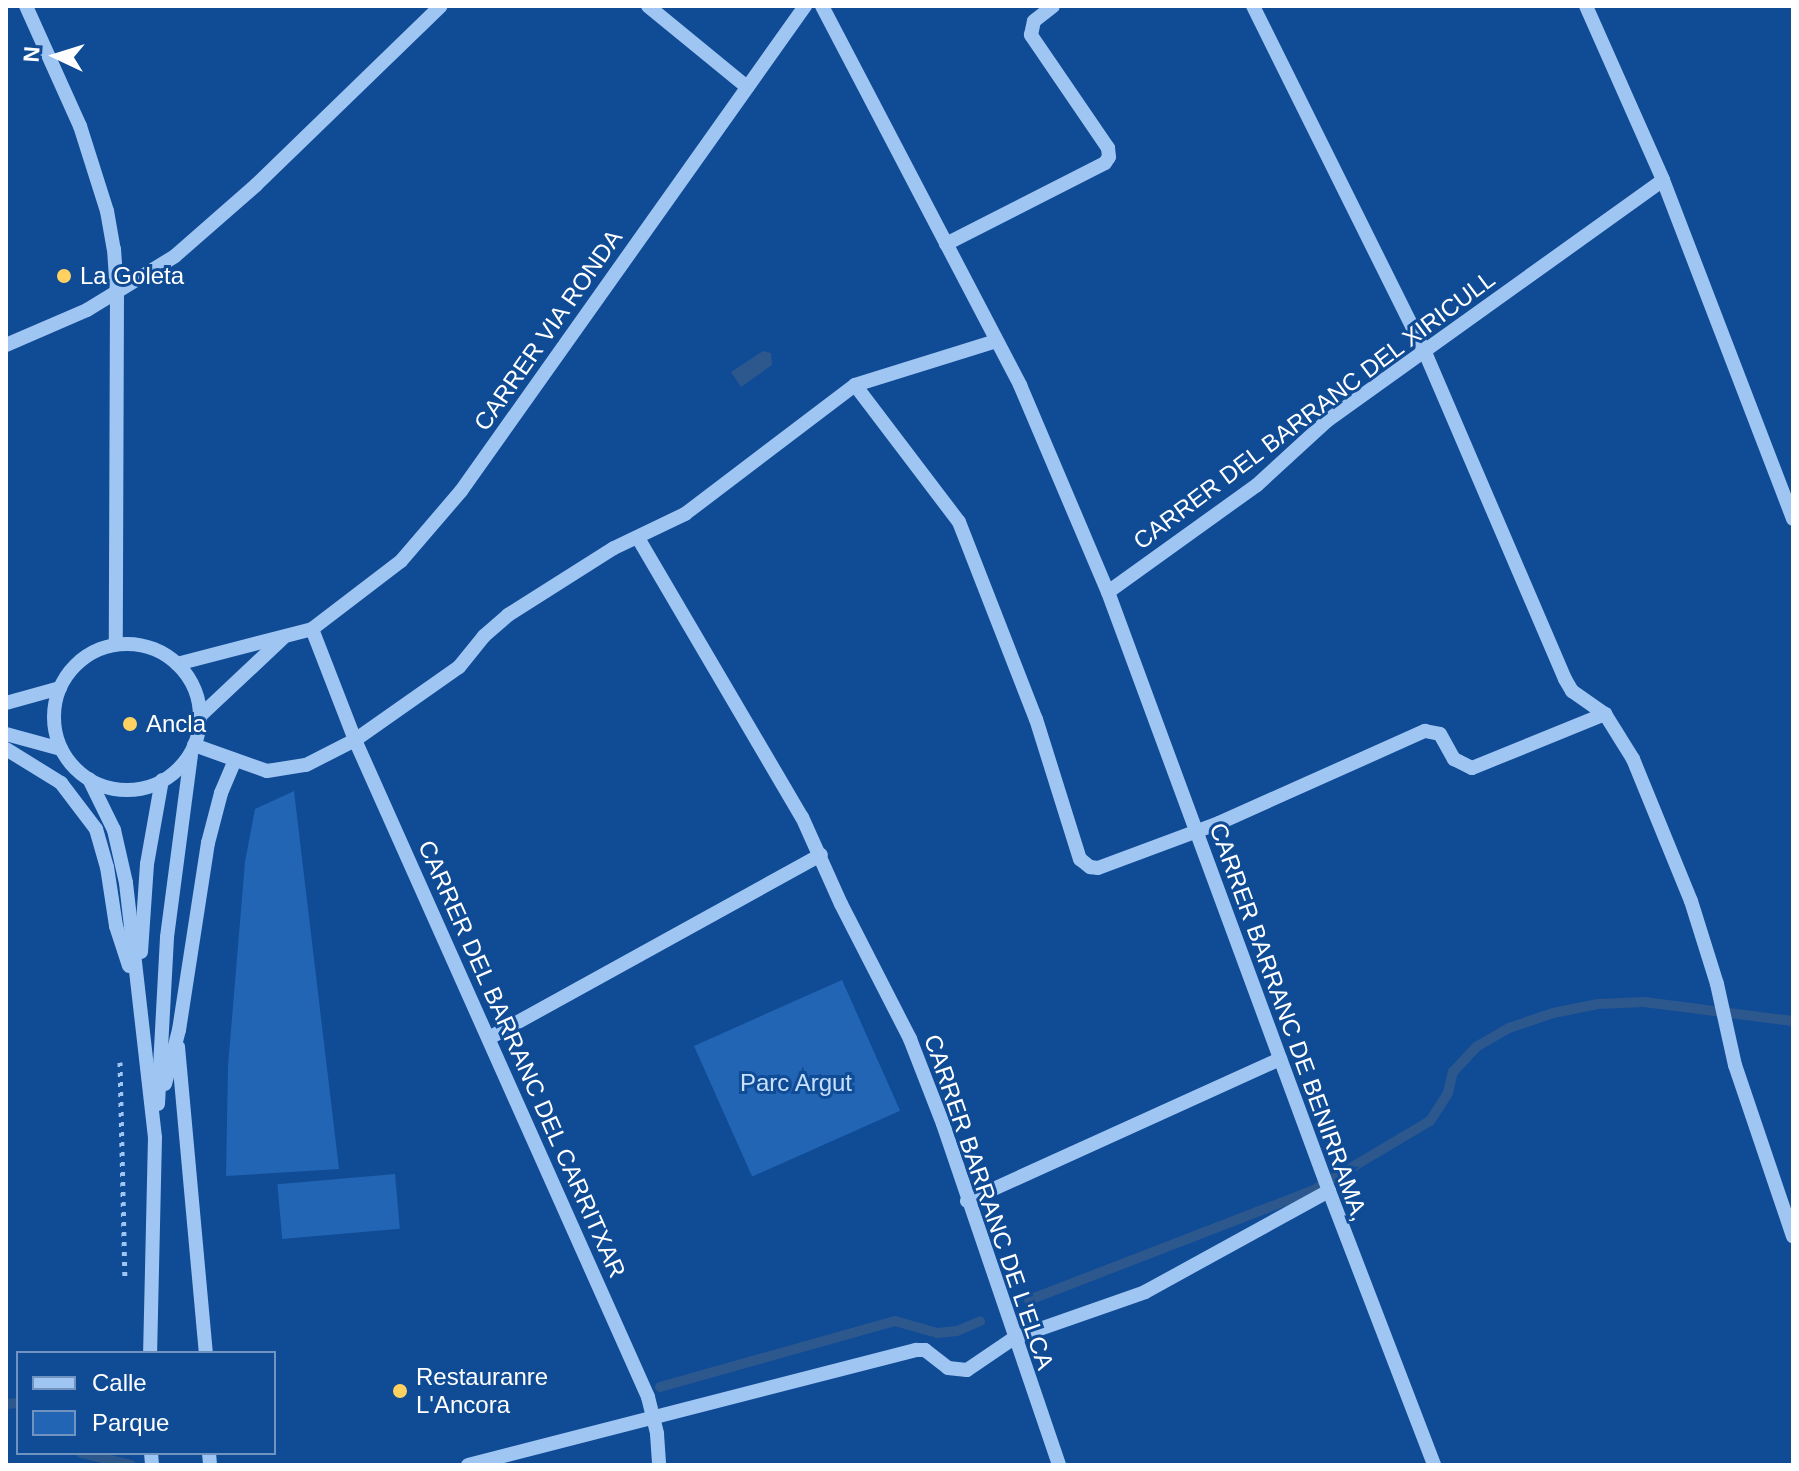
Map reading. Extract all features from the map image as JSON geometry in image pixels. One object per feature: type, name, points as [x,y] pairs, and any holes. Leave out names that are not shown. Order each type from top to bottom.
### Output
[{"type":"street","points":[[26,6],[67,92],[93,165],[114,249],[117,293],[116,644]]},
{"type":"street","points":[[6,345],[61,323],[117,293],[175,256],[245,195],[441,6]]},
{"type":"street","points":[[648,6],[747,87]]},
{"type":"street","name":"CARRER VIA RONDA","points":[[177,664],[312,629],[401,561],[445,512],[805,6]]},
{"type":"street","name":"CARRER BARRANC DE BENIRRAMA,","points":[[822,6],[1020,385],[1108,592],[1155,712],[1195,832],[1329,1191],[1434,1465]]},
{"type":"street","points":[[946,244],[1105,163],[1109,157],[1108,148],[1031,35],[1030,27],[1034,21],[1053,6]]},
{"type":"street","points":[[1253,6],[1424,350],[1565,679],[1572,691],[1605,714],[1633,759],[1691,901],[1759,1142],[1793,1236]]},
{"type":"street","points":[[1586,6],[1663,180],[1793,519]]},
{"type":"street","name":"CARRER DEL BARRANC DEL XIRICULL","points":[[1108,592],[1257,485],[1328,420],[1663,180]]},
{"type":"street","points":[[192,747],[267,771],[291,770],[355,740],[459,667],[484,636],[508,615],[638,538],[685,514],[855,385],[996,341]]},
{"type":"street","points":[[855,385],[959,522],[1036,719],[1080,859],[1098,868],[1296,791],[1425,731],[1440,734],[1454,759],[1472,768],[1605,714]]},
{"type":"street","name":"CARRER BARRANC DE L'ELCA","points":[[638,538],[821,855],[841,904],[910,1039],[943,1124],[1059,1465]]},
{"type":"street","name":"CARRER DEL BARRANC DEL CARRITXAR","points":[[312,629],[355,740],[648,1397],[654,1418],[659,1465]]},
{"type":"street","points":[[200,716],[286,635]]},
{"type":"street","points":[[150,1351],[155,1137],[167,937],[192,747],[200,716],[193,687],[177,664],[159,651],[137,644],[116,644],[82,659],[60,688],[55,728],[61,749],[73,766],[89,779],[108,787],[128,789],[162,780],[174,772],[192,747]]},
{"type":"street","points":[[6,703],[60,688]]},
{"type":"street","points":[[6,734],[61,749]]},
{"type":"street","points":[[6,749],[61,783],[96,829],[107,867],[116,926],[138,993]]},
{"type":"street","points":[[158,1112],[177,1038],[208,843],[221,793],[235,760]]},
{"type":"street","points":[[89,779],[114,830],[121,856],[155,1137]]},
{"type":"street","points":[[138,993],[147,864],[162,780]]},
{"type":"street","points":[[489,1038],[821,855]]},
{"type":"street","points":[[177,1038],[206,1351]]},
{"type":"street","points":[[967,1201],[1280,1059]]},
{"type":"street","points":[[468,1465],[916,1350],[925,1350],[948,1368],[967,1370],[1014,1338],[1145,1292],[1329,1191]]},
{"type":"path","points":[[120,1048],[126,1291]]},
{"type":"green space","points":[[294,791],[339,1169],[226,1176],[228,1066],[245,862],[255,809]]},
{"type":"green space","name":"Parc Argut","points":[[842,980],[900,1111],[752,1177],[694,1046]]},
{"type":"green space","points":[[395,1174],[400,1229],[282,1239],[277,1184]]},
{"type":"shaded area","points":[[763,351],[771,353],[772,365],[741,387],[731,372]]},
{"type":"waterway","points":[[1029,1300],[1312,1191],[1430,1121],[1448,1093],[1453,1072],[1476,1047],[1509,1028],[1553,1013],[1598,1004],[1644,1002],[1793,1021]]},
{"type":"waterway","points":[[660,1387],[895,1321],[937,1333],[957,1331],[980,1321]]},
{"type":"waterway","points":[[6,1404],[16,1403]]},
{"type":"waterway","points":[[89,1455],[131,1465]]},
{"type":"place","name":"La Goleta","points":[[64,276]]},
{"type":"place","name":"Ancla","points":[[130,724]]},
{"type":"place","name":"Restauranre L'Ancora","points":[[400,1391]]}]
